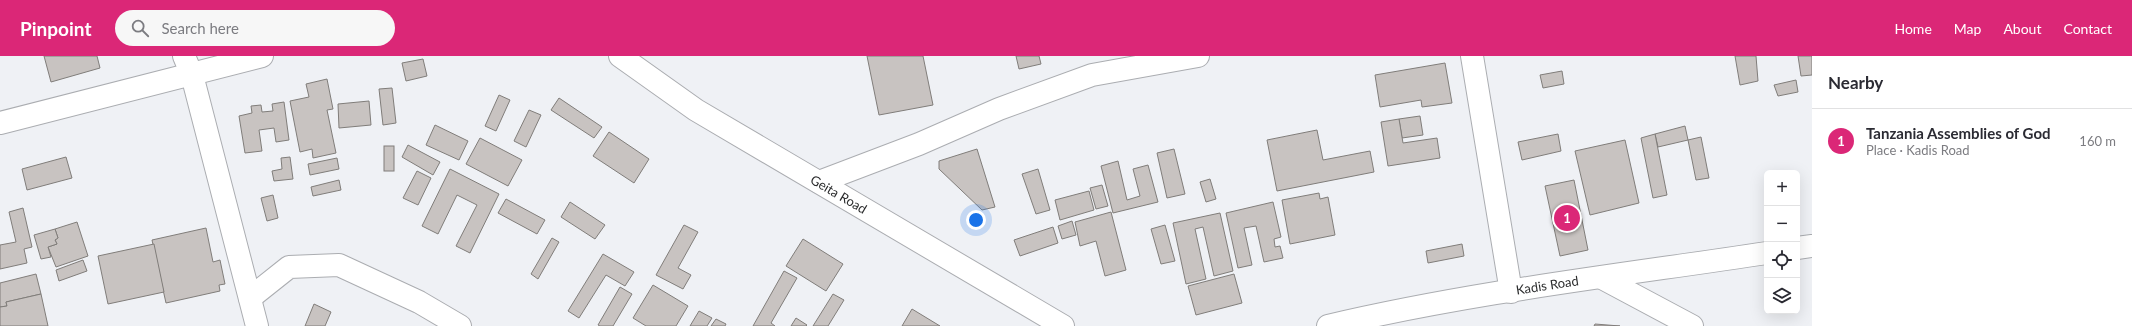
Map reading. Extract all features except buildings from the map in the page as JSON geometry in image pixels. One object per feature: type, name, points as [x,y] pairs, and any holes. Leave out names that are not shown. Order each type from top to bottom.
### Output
[{"type":"street","points":[[0,123],[188,65],[262,56]]},
{"type":"street","name":"Geita Road","points":[[620,56],[696,110],[1063,326]]},
{"type":"street","points":[[818,182],[919,144],[999,109],[1092,75],[1198,56]]},
{"type":"street","points":[[1472,56],[1511,292]]},
{"type":"street","points":[[188,65],[250,298],[256,326]]},
{"type":"street","points":[[1800,248],[1812,246]]},
{"type":"street","name":"Kadis Road","points":[[1328,326],[1382,314],[1511,292],[1764,253]]},
{"type":"street","points":[[250,298],[289,267],[339,265],[419,302],[460,326]]},
{"type":"street","points":[[1602,278],[1692,326]]},
{"type":"place","name":"Tanzania Assemblies of God","points":[[1567,218]]}]
